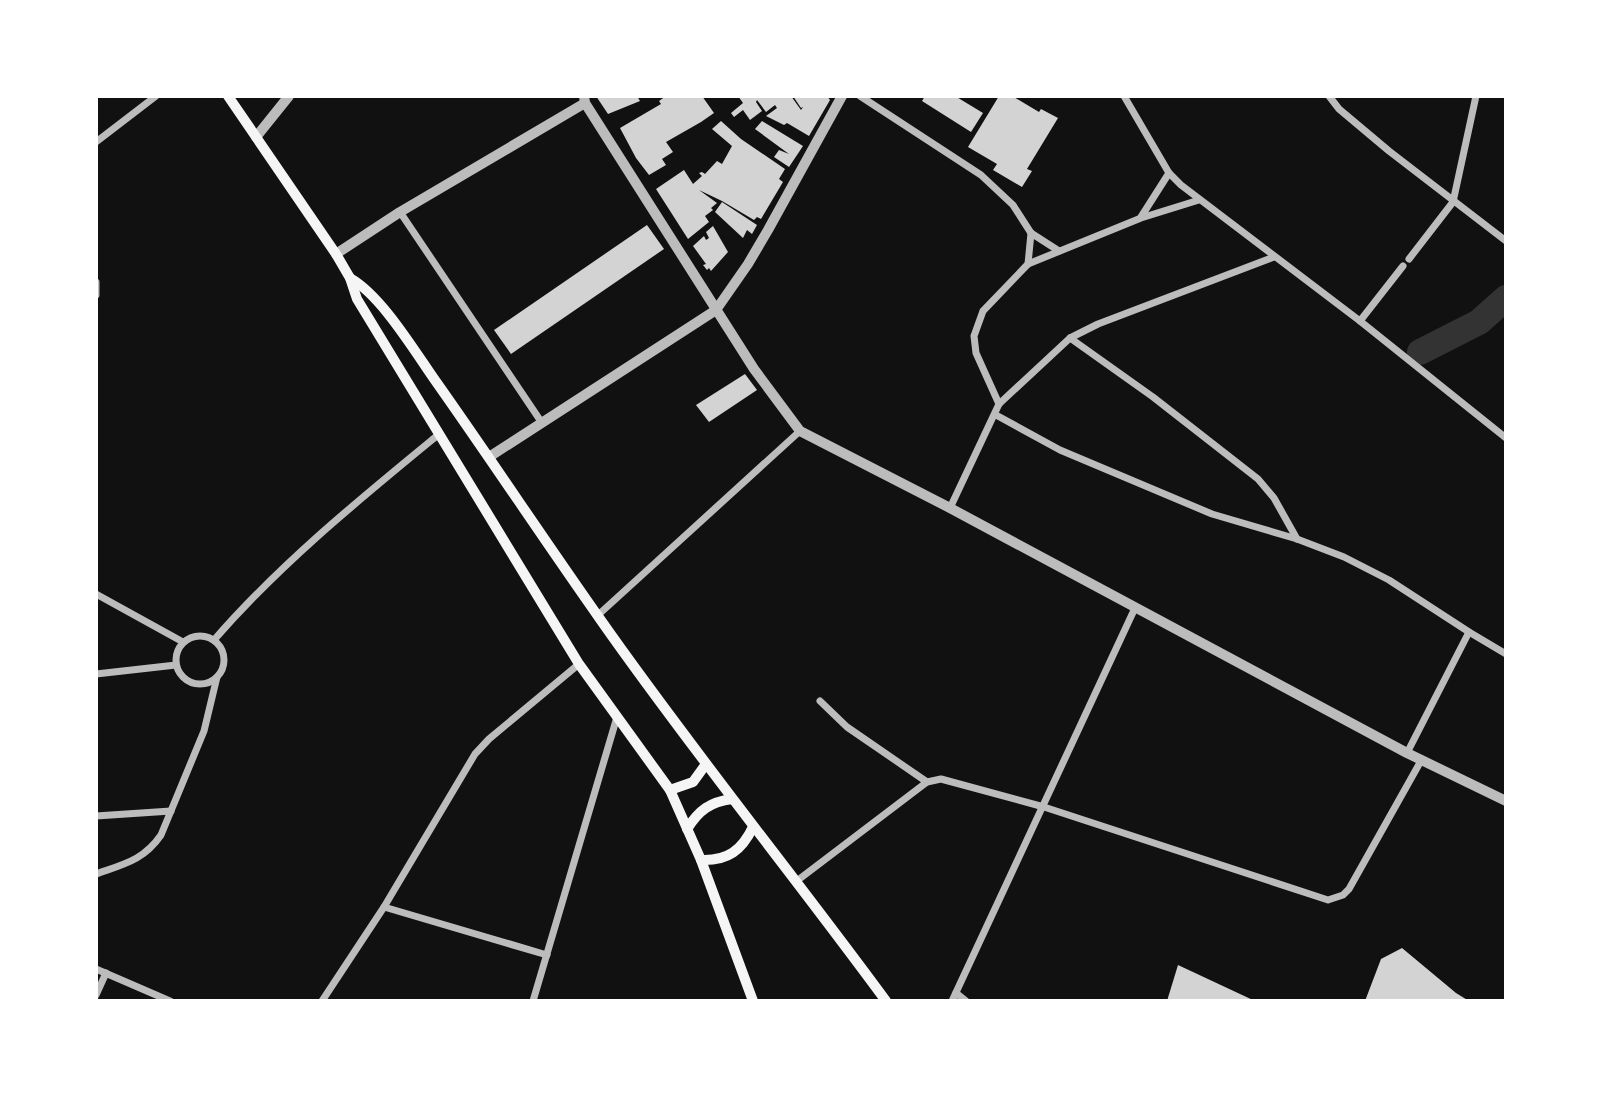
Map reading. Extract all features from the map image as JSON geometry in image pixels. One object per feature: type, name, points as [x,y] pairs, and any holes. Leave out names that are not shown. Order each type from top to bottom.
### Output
[{"type":"main road","points":[[228,96],[336,254],[350,278],[353,292],[579,664],[670,790],[701,860],[753,1001]]},
{"type":"main road","points":[[350,278],[369,290],[387,314],[597,615],[732,799],[797,880],[886,1001]]},
{"type":"main road","points":[[670,790],[693,782],[706,764]]},
{"type":"main road","points":[[687,828],[696,814],[705,807],[716,801],[732,799]]},
{"type":"main road","points":[[701,860],[715,861],[728,857],[746,841],[753,827]]},
{"type":"street","points":[[96,142],[156,96]]},
{"type":"street","points":[[256,136],[289,96]]},
{"type":"street","points":[[489,457],[716,310],[748,264],[842,96]]},
{"type":"street","points":[[860,96],[981,175],[1013,205],[1031,233],[1059,251]]},
{"type":"street","points":[[1124,96],[1169,173],[1199,200],[1360,321],[1506,438]]},
{"type":"street","points":[[1329,96],[1339,108],[1453,202],[1506,241]]},
{"type":"street","points":[[1339,108],[1342,96]]},
{"type":"street","points":[[1409,259],[1453,202],[1476,96]]},
{"type":"street","points":[[336,254],[585,99],[754,369],[800,431],[950,508],[1407,753],[1506,801]]},
{"type":"street","points":[[1141,218],[1169,173]]},
{"type":"street","points":[[999,404],[976,353],[974,336],[983,311],[1028,264],[1141,218],[1199,200]]},
{"type":"street","points":[[400,212],[542,423]]},
{"type":"street","points":[[1028,264],[1031,233]]},
{"type":"street","points":[[950,508],[999,404],[1070,338],[1098,324],[1274,257]]},
{"type":"street","points":[[1360,321],[1403,266]]},
{"type":"street","points":[[96,282],[96,295]]},
{"type":"street","points":[[1070,338],[1163,405],[1258,479],[1273,498],[1297,539]]},
{"type":"street","points":[[996,415],[1060,450],[1187,504],[1344,557],[1389,579],[1506,654]]},
{"type":"street","points":[[597,615],[800,431]]},
{"type":"street","points":[[214,640],[276,574],[355,503],[438,435]]},
{"type":"street","points":[[96,594],[183,642]]},
{"type":"street","points":[[966,1001],[954,997],[1135,608]]},
{"type":"street","points":[[1407,753],[1469,632]]},
{"type":"street","points":[[96,874],[140,858],[152,848],[161,835],[204,731],[217,677],[224,662],[220,646],[214,640],[198,635],[183,642],[176,657],[176,666],[180,673],[193,683],[210,682],[217,677]]},
{"type":"street","points":[[322,1001],[384,907],[475,754],[489,739],[579,664]]},
{"type":"street","points":[[96,674],[176,666]]},
{"type":"street","points":[[820,701],[847,727],[927,782]]},
{"type":"street","points":[[533,1001],[617,717]]},
{"type":"street","points":[[797,880],[927,782],[941,779],[1044,807],[1328,900],[1343,895],[1349,889],[1422,759]]},
{"type":"street","points":[[96,816],[171,811]]},
{"type":"street","points":[[384,907],[547,955]]},
{"type":"street","points":[[96,969],[170,1001]]},
{"type":"street","points":[[96,995],[106,973]]},
{"type":"building","points":[[596,96],[637,96],[640,101],[608,114]]},
{"type":"building","points":[[666,96],[702,96],[714,113],[666,142],[673,152],[662,159],[666,165],[649,175],[636,158],[620,128],[661,104],[659,101]]},
{"type":"building","points":[[738,96],[791,96],[801,110],[803,107],[801,108],[793,96],[827,96],[830,100],[809,136],[787,123],[784,125],[766,116],[777,108],[775,105],[766,112],[757,100],[762,111],[750,120],[743,110],[734,117],[731,113],[743,103]]},
{"type":"building","points":[[925,96],[955,96],[983,113],[971,132],[922,101]]},
{"type":"building","points":[[999,96],[1012,96],[1039,112],[1041,109],[1058,118],[1027,169],[1032,171],[1022,187],[993,170],[997,164],[968,147]]},
{"type":"building","points":[[721,121],[741,139],[785,169],[779,179],[783,182],[761,219],[757,217],[754,220],[699,190],[717,203],[705,216],[709,222],[688,239],[656,189],[684,170],[693,184],[702,176],[699,173],[705,174],[717,161],[722,164],[732,146],[712,129]]},
{"type":"building","points":[[762,121],[803,146],[789,167],[774,157],[779,150],[789,154],[755,129]]},
{"type":"building","points":[[722,202],[757,225],[752,234],[747,230],[743,238],[715,212]]},
{"type":"building","points":[[647,225],[664,249],[511,354],[494,330]]},
{"type":"building","points":[[713,226],[728,252],[711,271],[703,265],[706,264],[693,246],[704,236],[706,240],[709,238],[706,232]]},
{"type":"building","points":[[745,374],[757,390],[709,422],[696,405]]},
{"type":"building","points":[[1402,948],[1469,1001],[1365,1001],[1381,959]]},
{"type":"building","points":[[1178,965],[1255,1001],[1167,1001]]},
{"type":"waterway","points":[[1420,352],[1479,322],[1506,298]]}]
